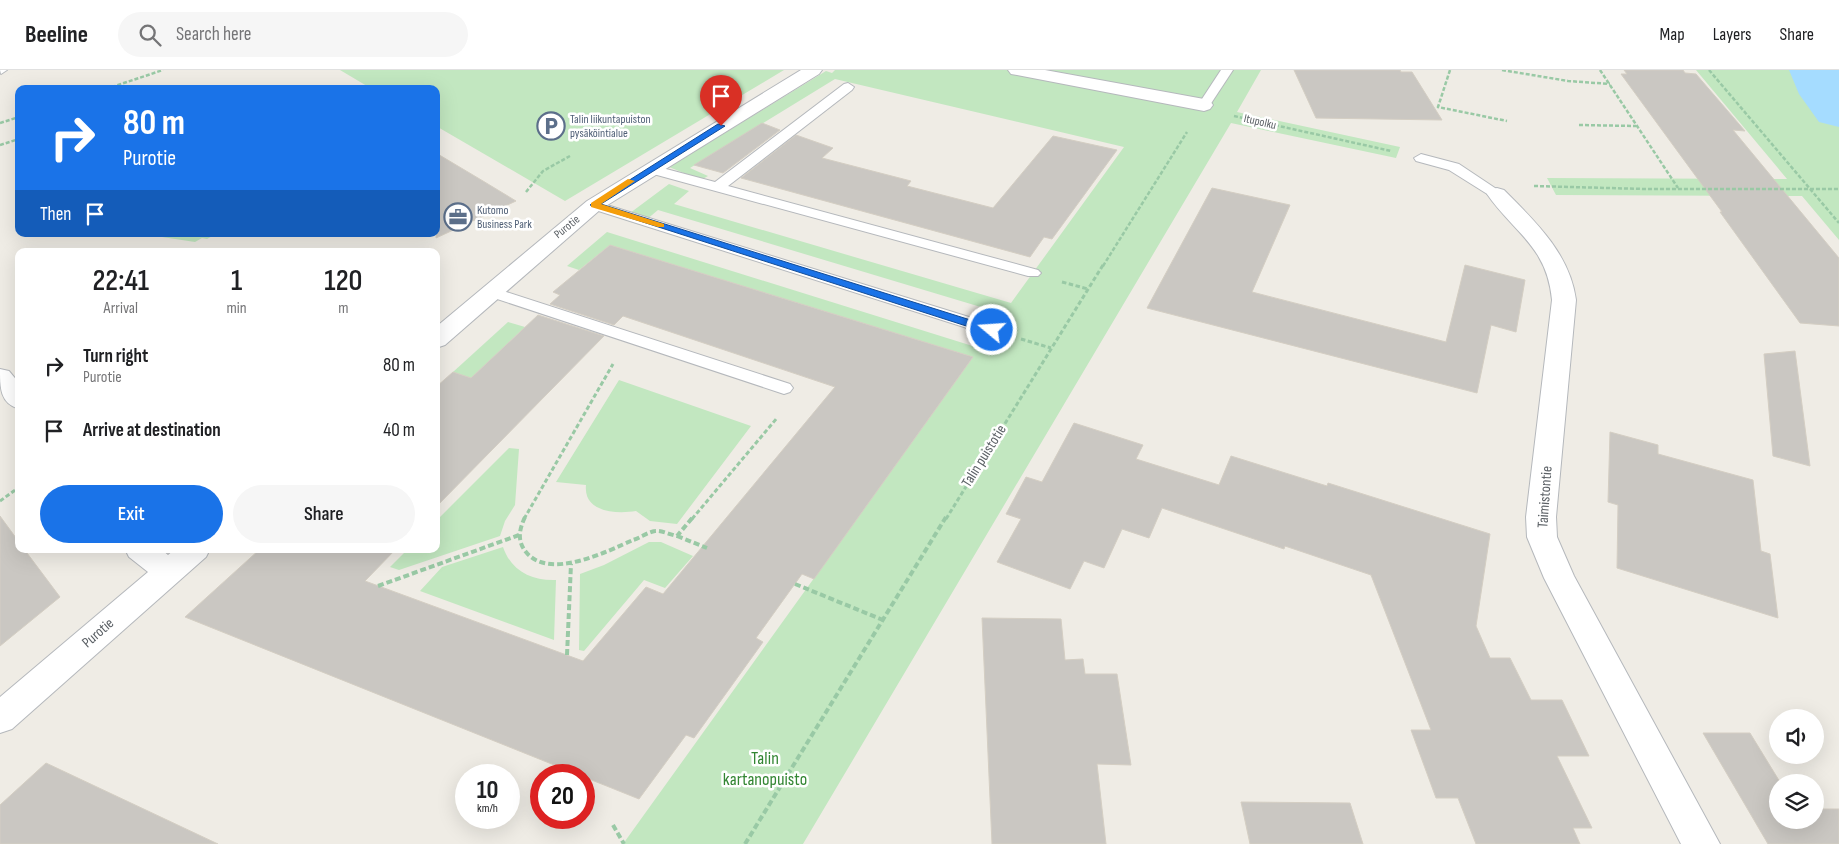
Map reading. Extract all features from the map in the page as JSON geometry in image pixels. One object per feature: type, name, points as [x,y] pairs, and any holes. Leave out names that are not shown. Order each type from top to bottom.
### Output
[{"type":"street","name":"Purotie","points":[[440,337],[594,205],[813,70]]},
{"type":"street","points":[[1017,70],[1204,105]]},
{"type":"street","name":"Taimistontie","points":[[1497,194],[1533,231],[1559,274],[1562,284],[1564,300],[1541,517],[1544,544],[1558,578],[1701,844]]},
{"type":"street","points":[[0,377],[15,395]]},
{"type":"street","points":[[145,553],[169,572]]},
{"type":"street","name":"Purotie","points":[[0,718],[190,553]]},
{"type":"lane","points":[[1204,105],[1227,70]]},
{"type":"lane","points":[[718,187],[848,87]]},
{"type":"lane","points":[[1421,158],[1454,167],[1497,194]]},
{"type":"lane","points":[[651,169],[1033,273]]},
{"type":"lane","points":[[594,205],[992,330]]},
{"type":"lane","points":[[491,292],[784,388]]},
{"type":"path","points":[[118,85],[163,70]]},
{"type":"path","points":[[1450,70],[1438,107],[1507,121]]},
{"type":"path","points":[[1502,70],[1568,81],[1610,84]]},
{"type":"path","points":[[1600,70],[1678,188]]},
{"type":"path","points":[[1709,70],[1839,223]]},
{"type":"path","name":"Itupolku","points":[[1204,105],[1228,115],[1421,158]]},
{"type":"path","name":"Talin puistotie","points":[[746,844],[883,620],[1204,105]]},
{"type":"path","points":[[0,124],[15,118]]},
{"type":"path","points":[[1579,125],[1637,126]]},
{"type":"path","points":[[0,145],[15,140]]},
{"type":"path","points":[[526,192],[543,171],[570,156]]},
{"type":"path","points":[[1497,194],[1538,185],[1839,189]]},
{"type":"path","points":[[628,337],[525,517],[519,535],[521,546],[529,556],[541,562],[557,565],[571,564],[595,557],[654,531],[677,536],[707,548]]},
{"type":"path","points":[[677,536],[798,393],[784,388]]},
{"type":"path","points":[[0,501],[15,490]]},
{"type":"path","points":[[378,586],[519,535]]},
{"type":"path","points":[[568,655],[571,564]]},
{"type":"path","points":[[795,584],[883,620]]},
{"type":"path","points":[[614,825],[624,844]]},
{"type":"green space","name":"Talin liikuntapuiston pysäköintialue","points":[[340,70],[784,70],[565,201],[440,128],[440,85],[365,85]]},
{"type":"green space","name":"Talin kartanopuisto","points":[[835,70],[1261,70],[1237,112],[1400,147],[1396,158],[1231,123],[803,844],[623,844],[973,357],[610,245],[579,270],[567,266],[607,232],[979,348],[1004,314],[658,210],[640,225],[622,219],[669,184],[689,191],[674,204],[1011,303],[1124,147],[835,79],[690,168],[708,176],[701,180],[669,167],[826,71],[832,73]]},
{"type":"green space","points":[[1696,70],[1839,70],[1839,240],[1802,196],[1556,195],[1547,178],[1787,179]]},
{"type":"green space","points":[[162,237],[211,237],[207,239],[202,238],[195,242]]},
{"type":"green space","points":[[508,322],[525,327],[471,378],[453,372]]},
{"type":"green space","points":[[619,380],[751,426],[677,524],[650,521],[636,511],[603,510],[590,501],[586,485],[556,482]]},
{"type":"green space","points":[[509,448],[519,449],[515,505],[505,521],[500,536],[399,570],[390,567],[404,553],[440,553],[440,517]]},
{"type":"green space","points":[[649,542],[661,542],[693,556],[665,588],[644,580],[584,651],[579,650],[580,574],[604,565]]},
{"type":"green space","points":[[503,547],[511,562],[524,573],[539,579],[556,580],[554,640],[420,591],[442,567]]},
{"type":"building","points":[[1294,70],[1400,70],[1401,72],[1412,72],[1442,120],[1316,118]]},
{"type":"building","points":[[1624,70],[1683,70],[1685,73],[1696,74],[1745,131],[1733,130],[1839,258],[1839,326],[1800,323],[1621,74],[1627,74]]},
{"type":"building","points":[[762,123],[780,130],[723,173],[694,165]]},
{"type":"building","points":[[796,135],[833,148],[822,158],[911,181],[907,186],[993,208],[1053,136],[1117,150],[1052,239],[1044,237],[1030,257],[741,178]]},
{"type":"building","points":[[440,155],[483,181],[516,201],[440,236]]},
{"type":"building","points":[[1212,188],[1290,205],[1252,292],[1446,342],[1465,265],[1525,280],[1516,332],[1491,325],[1477,393],[1147,308]]},
{"type":"building","points":[[610,245],[973,357],[814,579],[802,574],[756,638],[763,642],[694,738],[686,735],[639,799],[595,781],[595,764],[552,764],[185,617],[256,553],[392,553],[365,581],[583,661],[646,587],[663,594],[835,387],[623,316],[614,325],[550,304],[560,295],[553,292]]},
{"type":"building","points":[[538,315],[604,336],[440,503],[440,383],[453,372],[471,378]]},
{"type":"building","points":[[1795,351],[1810,466],[1773,456],[1764,354]]},
{"type":"building","points":[[1074,423],[1143,445],[1136,459],[1219,485],[1231,456],[1327,486],[1328,483],[1490,534],[1476,626],[1490,658],[1510,658],[1531,700],[1562,700],[1589,756],[1557,756],[1592,828],[1573,828],[1580,844],[1476,844],[1458,798],[1436,798],[1411,730],[1431,730],[1371,575],[1285,546],[1284,549],[1162,508],[1149,538],[1122,529],[1104,568],[1084,561],[1070,589],[997,562],[1021,519],[1006,514],[1026,477],[1042,482]]},
{"type":"building","points":[[1610,432],[1658,445],[1658,454],[1753,480],[1761,551],[1770,554],[1778,618],[1617,568],[1618,505],[1608,502]]},
{"type":"building","points":[[0,516],[15,537],[15,553],[27,553],[60,597],[0,646]]},
{"type":"building","points":[[982,618],[1061,619],[1065,660],[1083,659],[1085,674],[1117,674],[1131,765],[1097,764],[1106,844],[992,844]]},
{"type":"building","points":[[1703,733],[1750,733],[1775,774],[1769,774],[1769,829],[1824,829],[1824,809],[1839,809],[1839,844],[1768,844]]},
{"type":"building","points":[[46,763],[218,844],[0,844],[0,805]]},
{"type":"building","points":[[1241,802],[1350,803],[1363,844],[1250,844]]},
{"type":"waterway","points":[[1816,70],[1827,94],[1839,110]]},
{"type":"slow traffic","points":[[631,181],[594,205],[661,226]]},
{"type":"place","name":"Talin liikuntapuiston pysäköintialue","points":[[551,126]]},
{"type":"place","name":"Kutomo Business Park","points":[[458,217]]},
{"type":"route","points":[[721,126],[594,205],[992,330]]}]
